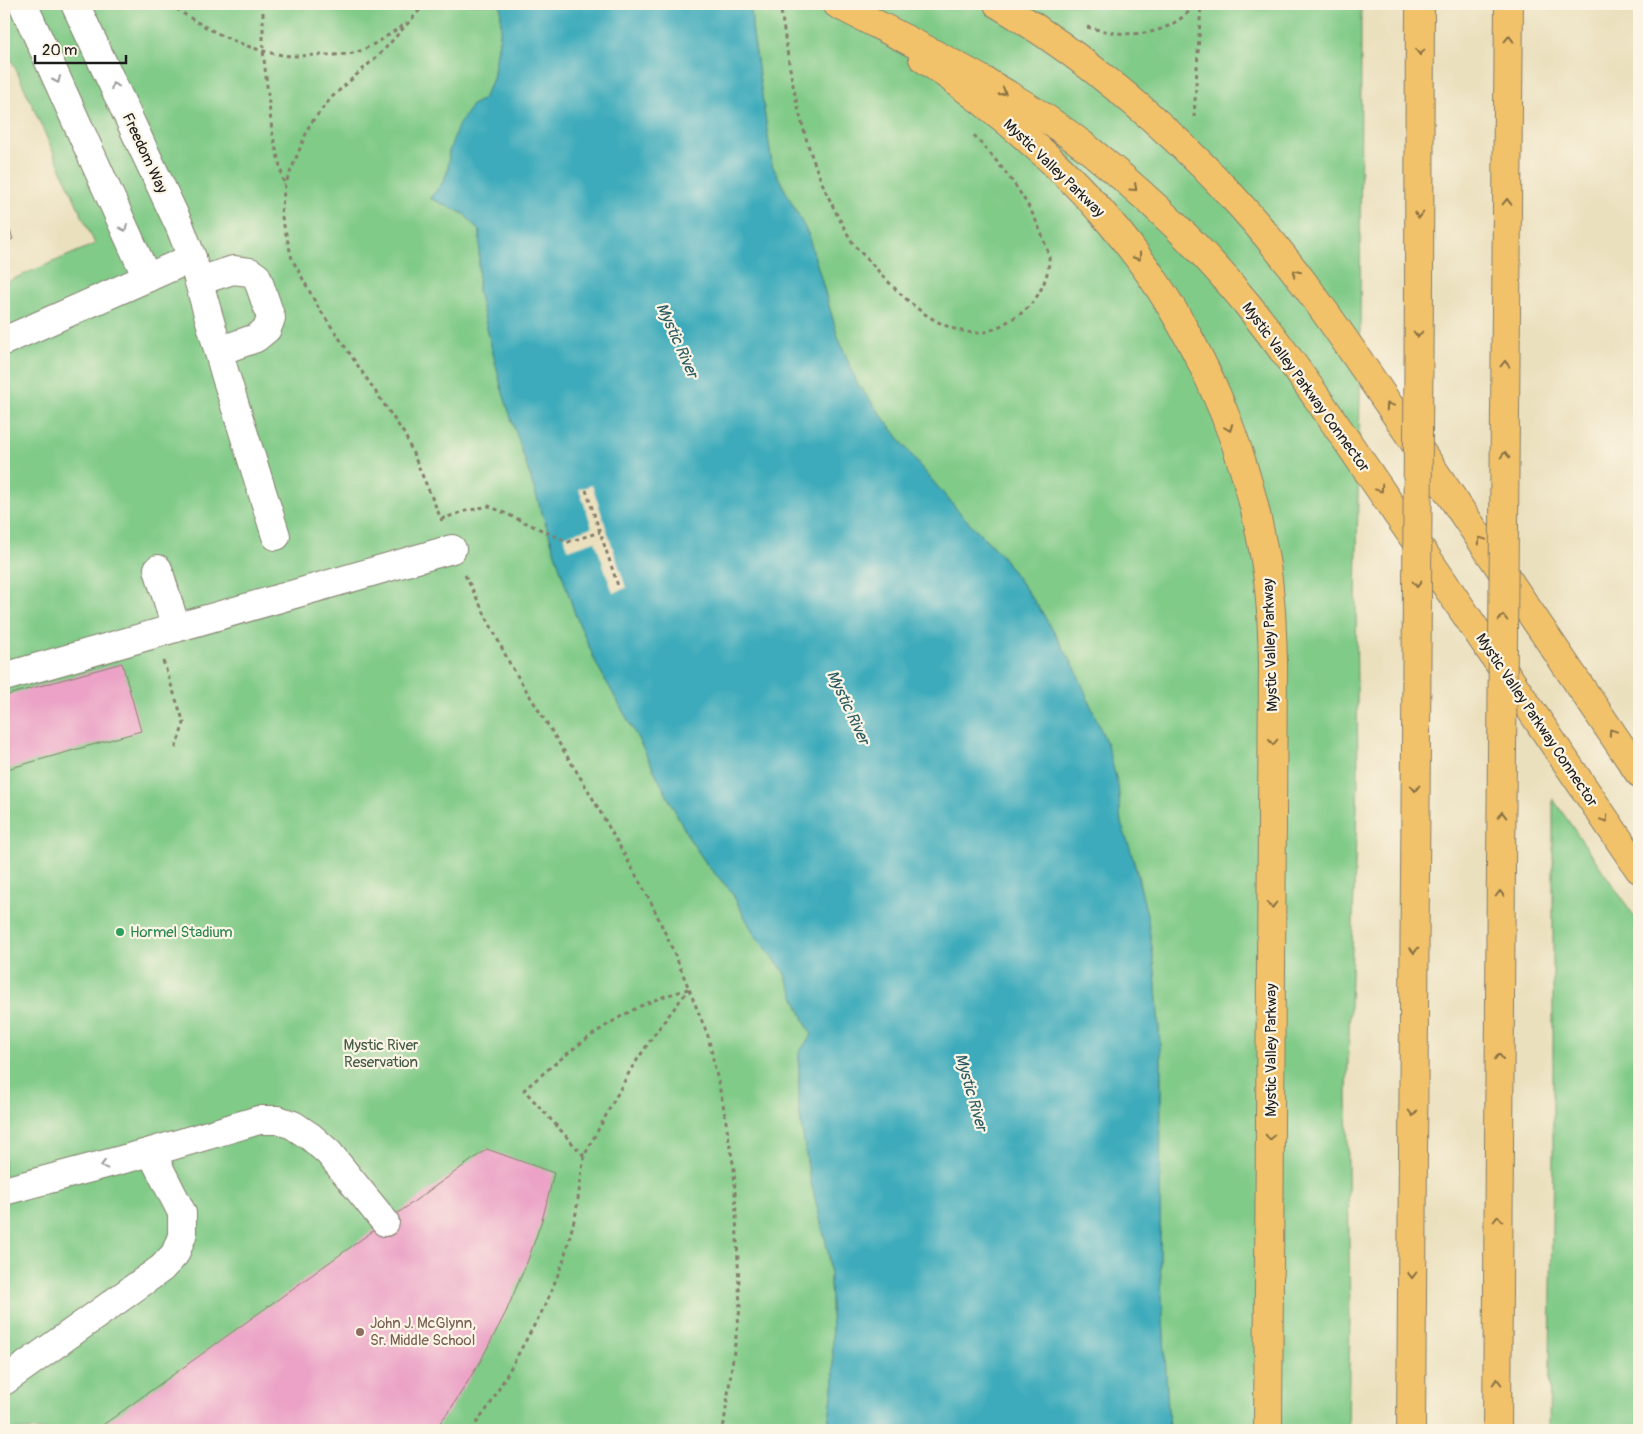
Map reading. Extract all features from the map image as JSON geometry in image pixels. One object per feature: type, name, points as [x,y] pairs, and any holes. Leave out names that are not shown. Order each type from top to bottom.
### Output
[{"type":"main road","name":"Mystic Valley Parkway Connector","points":[[835,4],[965,70],[1043,116],[1128,183],[1171,222],[1209,261],[1245,301],[1310,387],[1639,869]]},
{"type":"main road","name":"Mystic Valley Parkway","points":[[835,4],[919,55],[972,94],[1059,168],[1110,221],[1152,278],[1191,342],[1219,403],[1245,473],[1259,526],[1264,555],[1272,613],[1274,664],[1268,1430]]},
{"type":"main road","points":[[998,4],[1061,45],[1105,79],[1189,152],[1230,193],[1299,277],[1639,772]]},
{"type":"main road","points":[[1410,1430],[1420,4]]},
{"type":"main road","points":[[1497,1430],[1509,4]]},
{"type":"street","points":[[23,4],[147,278]]},
{"type":"street","name":"Freedom Way","points":[[76,4],[180,228],[195,269],[276,536]]},
{"type":"street","points":[[4,341],[147,278],[195,269],[250,272],[257,277],[271,318],[267,329],[256,338],[219,352]]},
{"type":"street","points":[[4,677],[452,549]]},
{"type":"street","points":[[158,569],[165,631]]},
{"type":"street","points":[[4,1191],[151,1152],[259,1120],[278,1120],[293,1125],[311,1137],[328,1153],[385,1222]]},
{"type":"street","points":[[4,1381],[162,1268],[175,1254],[182,1236],[182,1213],[151,1152]]},
{"type":"path","points":[[170,4],[217,33],[250,47],[290,56],[330,55],[359,51],[390,34],[412,18]]},
{"type":"path","points":[[263,4],[263,50],[272,130],[285,185]]},
{"type":"path","points":[[425,4],[383,51],[332,97],[310,124],[285,185],[281,213],[292,259],[318,307],[405,435],[452,549],[510,664],[588,790],[651,902],[708,1036],[723,1104],[734,1169],[740,1308],[723,1430]]},
{"type":"path","points":[[780,4],[802,123],[823,188],[852,242],[894,289],[922,312],[953,329],[977,333],[1001,326],[1027,310],[1040,291],[1048,274],[1049,255],[1038,225],[1005,171],[967,128]]},
{"type":"path","points":[[1087,26],[1106,32],[1132,34],[1152,32],[1174,24],[1196,4]]},
{"type":"path","points":[[1189,152],[1196,97],[1202,4]]},
{"type":"path","points":[[586,490],[618,586]]},
{"type":"path","points":[[441,519],[489,506],[568,542],[600,532]]},
{"type":"path","points":[[165,631],[184,723],[175,750]]},
{"type":"path","points":[[471,1430],[494,1397],[546,1304],[563,1262],[576,1213],[584,1156],[631,1069],[689,989]]},
{"type":"path","points":[[584,1156],[524,1090],[562,1057],[619,1018],[654,1000],[689,989]]},
{"type":"green space","name":"Mystic River Reservation","points":[[4,4],[501,4],[501,27],[493,79],[483,99],[472,105],[449,151],[448,170],[444,181],[430,198],[464,214],[480,232],[478,291],[502,390],[575,614],[597,665],[633,729],[689,838],[708,866],[731,891],[754,934],[783,970],[812,1035],[799,1052],[799,1109],[809,1174],[829,1255],[834,1380],[829,1418],[830,1430],[4,1430],[4,283],[95,244],[4,43]]},
{"type":"green space","points":[[751,4],[1361,4],[1360,397],[1356,601],[1358,779],[1347,1092],[1350,1317],[1348,1430],[1169,1430],[1160,1261],[1161,1059],[1155,972],[1152,946],[1138,875],[1121,823],[1118,785],[1075,668],[1040,609],[1001,555],[961,514],[919,465],[857,383],[838,337],[808,234],[772,165],[752,26]]},
{"type":"green space","points":[[1553,799],[1639,923],[1639,1430],[1549,1430],[1553,1154]]},
{"type":"water","name":"Mystic River","points":[[501,4],[751,4],[752,26],[772,165],[808,234],[838,337],[857,383],[919,465],[961,514],[1001,555],[1040,609],[1075,668],[1107,744],[1118,785],[1121,823],[1131,851],[1148,918],[1155,972],[1161,1059],[1160,1261],[1169,1430],[830,1430],[829,1418],[834,1380],[829,1255],[809,1174],[799,1109],[799,1052],[812,1035],[783,970],[754,934],[731,891],[708,866],[689,838],[633,729],[597,665],[575,614],[502,390],[478,291],[480,232],[464,214],[430,198],[444,181],[448,170],[449,151],[458,126],[472,105],[483,99],[493,79],[501,27]]},
{"type":"pier","points":[[592,485],[626,588],[613,593],[595,541],[568,550],[564,536],[592,527],[579,489]]},
{"type":"building","points":[[4,215],[13,239],[4,243]]},
{"type":"building","points":[[122,663],[141,731],[4,770],[4,696]]},
{"type":"building","points":[[487,1149],[554,1173],[543,1217],[528,1260],[506,1312],[480,1362],[450,1410],[434,1430],[96,1430]]},
{"type":"place","name":"Hormel Stadium","points":[[120,932]]},
{"type":"place","name":"John J. McGlynn, Sr. Middle School","points":[[360,1332]]}]
